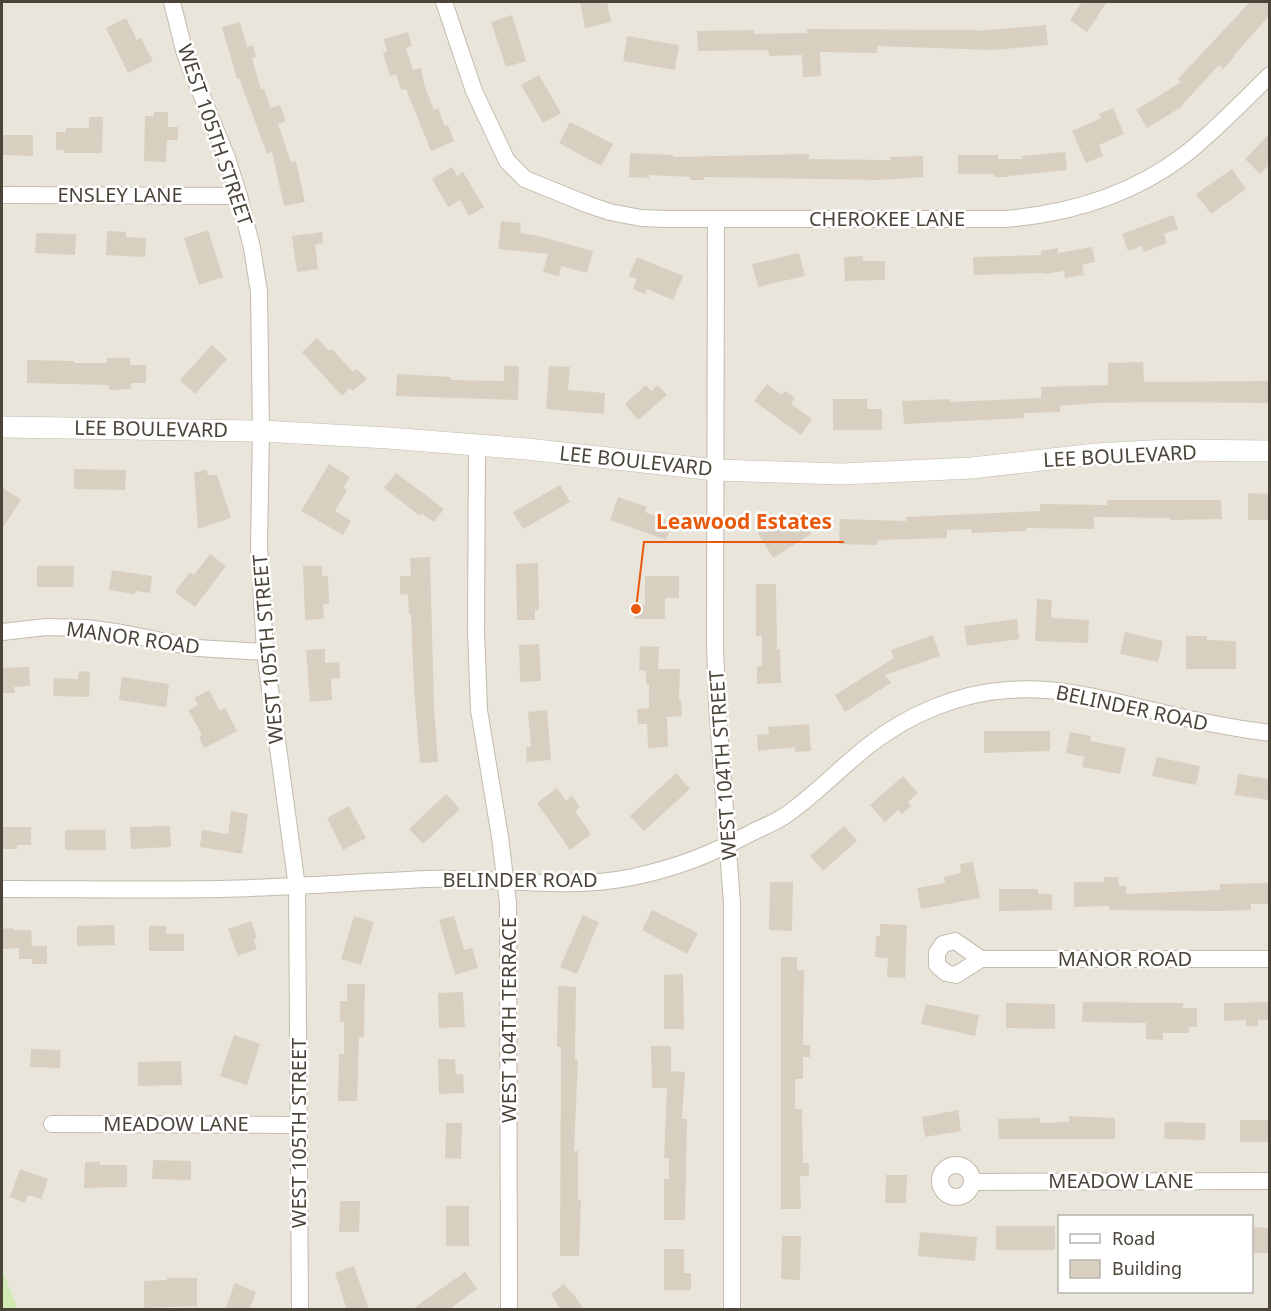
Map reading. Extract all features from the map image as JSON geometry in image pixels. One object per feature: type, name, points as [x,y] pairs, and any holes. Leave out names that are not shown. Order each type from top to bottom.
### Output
[{"type":"street","name":"WEST 105TH STREET","points":[[172,2],[185,54],[227,158],[239,196],[252,248],[259,292],[261,431],[259,546],[265,652],[268,691],[297,887],[300,1310]]},
{"type":"street","name":"CHEROKEE LANE","points":[[444,2],[474,91],[507,161],[525,179],[610,212],[641,218],[1004,219],[1036,217],[1066,211],[1118,193],[1152,177],[1175,162],[1216,128],[1269,75]]},
{"type":"street","name":"ENSLEY LANE","points":[[2,195],[239,196]]},
{"type":"street","name":"WEST 104TH STREET","points":[[716,220],[717,680],[732,903],[732,1310]]},
{"type":"street","name":"LEE BOULEVARD","points":[[2,427],[261,431],[477,444],[715,470],[852,474],[972,468],[1096,454],[1169,450],[1269,451]]},
{"type":"street","name":"WEST 104TH TERRACE","points":[[477,444],[476,631],[479,710],[508,903],[509,1310]]},
{"type":"street","name":"MANOR ROAD","points":[[2,632],[46,627],[87,628],[197,648],[265,652]]},
{"type":"street","name":"BELINDER ROAD","points":[[2,888],[218,889],[427,879],[565,883],[628,878],[682,865],[729,845],[784,816],[819,790],[883,735],[915,716],[942,704],[973,695],[1006,690],[1072,691],[1218,726],[1269,734]]},
{"type":"street","name":"MANOR ROAD","points":[[981,959],[1269,959]]},
{"type":"street","name":"MEADOW LANE","points":[[52,1124],[300,1125]]},
{"type":"street","name":"MEADOW LANE","points":[[972,1182],[1269,1181]]},
{"type":"shaded area","points":[[2,2],[1269,2],[1269,1309],[18,1309],[2,1269]]},
{"type":"green space","points":[[2,1269],[18,1309],[2,1309]]},
{"type":"building","points":[[580,2],[607,2],[611,22],[585,28]]},
{"type":"building","points":[[1082,2],[1107,2],[1087,32],[1070,20]]},
{"type":"building","points":[[1250,2],[1269,2],[1269,16],[1223,69],[1219,65],[1183,106],[1147,128],[1136,110],[1181,82],[1178,79]]},
{"type":"building","points":[[512,15],[526,61],[506,67],[491,22]]},
{"type":"building","points":[[126,18],[137,40],[141,38],[153,61],[128,73],[106,28]]},
{"type":"building","points":[[240,22],[247,47],[253,45],[256,57],[252,58],[261,90],[264,89],[271,108],[280,105],[286,121],[278,124],[291,162],[296,161],[305,202],[284,206],[272,152],[267,154],[239,78],[237,79],[222,27]]},
{"type":"building","points":[[1046,25],[1048,45],[993,50],[877,46],[877,53],[820,52],[821,76],[803,77],[802,55],[769,56],[768,50],[698,51],[697,31],[754,30],[754,34],[807,33],[807,29],[976,31]]},
{"type":"building","points":[[408,32],[412,46],[406,48],[413,70],[421,68],[424,84],[434,110],[438,108],[445,127],[448,125],[454,141],[431,151],[406,89],[401,90],[396,74],[390,76],[383,53],[387,52],[384,39]]},
{"type":"building","points":[[627,36],[679,45],[675,70],[623,61]]},
{"type":"building","points":[[539,75],[561,113],[543,123],[521,85]]},
{"type":"building","points":[[1113,108],[1124,134],[1099,145],[1103,156],[1086,163],[1072,131],[1101,118],[1099,114]]},
{"type":"building","points":[[154,112],[168,112],[168,127],[178,127],[178,140],[167,140],[166,162],[144,161],[145,116],[154,116]]},
{"type":"building","points":[[89,117],[103,117],[102,153],[64,153],[64,150],[56,150],[56,132],[66,132],[66,128],[89,128]]},
{"type":"building","points":[[570,122],[613,144],[601,166],[559,143]]},
{"type":"building","points":[[1269,134],[1269,165],[1260,174],[1245,159]]},
{"type":"building","points":[[2,135],[33,135],[33,156],[2,155]]},
{"type":"building","points":[[1065,152],[1067,170],[1008,177],[994,177],[994,174],[958,174],[958,155],[998,155],[998,159],[1023,159],[1022,156]]},
{"type":"building","points":[[630,153],[673,155],[673,157],[809,154],[809,159],[890,160],[890,157],[923,156],[923,177],[879,180],[704,177],[704,180],[690,180],[690,177],[649,175],[649,178],[629,177]]},
{"type":"building","points":[[452,167],[457,176],[463,172],[484,207],[469,216],[460,200],[448,207],[432,179]]},
{"type":"building","points":[[1232,169],[1246,189],[1211,214],[1196,194]]},
{"type":"building","points":[[1173,215],[1178,229],[1164,234],[1167,243],[1144,252],[1142,246],[1128,251],[1122,234]]},
{"type":"building","points":[[501,221],[521,223],[520,233],[593,251],[587,273],[561,266],[559,276],[543,272],[548,254],[498,249]]},
{"type":"building","points":[[208,230],[223,277],[199,285],[184,238]]},
{"type":"building","points":[[107,231],[126,232],[126,237],[146,238],[145,257],[106,255]]},
{"type":"building","points":[[322,232],[323,243],[315,245],[318,269],[297,272],[292,236]]},
{"type":"building","points":[[36,233],[76,234],[75,255],[35,253]]},
{"type":"building","points":[[1092,247],[1095,262],[1082,265],[1084,275],[1065,278],[1064,271],[1045,274],[974,275],[973,257],[1041,255],[1041,251],[1058,248],[1058,253]]},
{"type":"building","points":[[799,253],[805,276],[758,287],[752,264]]},
{"type":"building","points":[[863,256],[863,261],[885,261],[885,280],[845,281],[844,257]]},
{"type":"building","points":[[637,257],[683,276],[673,300],[647,289],[645,294],[633,289],[637,279],[629,276]]},
{"type":"building","points":[[317,338],[329,351],[332,349],[353,372],[357,369],[367,379],[353,391],[350,388],[342,396],[302,352]]},
{"type":"building","points":[[212,345],[227,359],[195,394],[180,380]]},
{"type":"building","points":[[107,358],[130,358],[130,365],[146,365],[146,383],[131,383],[131,389],[109,390],[109,385],[27,383],[27,360],[107,363]]},
{"type":"building","points":[[1143,362],[1144,382],[1269,381],[1269,403],[1094,403],[1060,406],[1060,412],[1024,413],[1024,418],[904,424],[902,401],[950,399],[950,402],[1041,398],[1041,387],[1108,385],[1108,363]]},
{"type":"building","points":[[504,366],[519,366],[518,400],[396,396],[397,374],[451,377],[451,380],[504,381]]},
{"type":"building","points":[[549,366],[570,367],[568,390],[605,393],[604,414],[546,409]]},
{"type":"building","points":[[767,384],[782,395],[785,391],[795,398],[791,404],[812,419],[801,435],[754,401]]},
{"type":"building","points":[[646,385],[651,391],[658,385],[667,395],[638,420],[625,404]]},
{"type":"building","points":[[833,399],[867,399],[867,409],[882,409],[882,430],[833,430]]},
{"type":"building","points":[[329,464],[350,477],[343,488],[347,490],[335,511],[351,521],[343,535],[301,511]]},
{"type":"building","points":[[74,469],[126,470],[125,490],[74,489]]},
{"type":"building","points":[[206,469],[208,475],[217,475],[231,518],[198,529],[194,473]]},
{"type":"building","points":[[396,473],[444,509],[434,522],[422,514],[420,516],[384,488]]},
{"type":"building","points":[[560,485],[570,502],[523,529],[513,512]]},
{"type":"building","points":[[2,487],[21,500],[2,529]]},
{"type":"building","points":[[1248,493],[1269,494],[1269,520],[1248,520]]},
{"type":"building","points":[[618,497],[647,507],[645,512],[673,522],[666,540],[610,520]]},
{"type":"building","points":[[1107,500],[1221,500],[1222,519],[1094,517],[1094,529],[1026,528],[1026,531],[972,533],[971,529],[947,530],[947,538],[878,540],[877,545],[839,544],[840,519],[906,521],[906,517],[1040,511],[1040,504],[1107,505]]},
{"type":"building","points":[[799,515],[811,534],[773,558],[755,528],[768,520],[774,530]]},
{"type":"building","points":[[210,554],[226,566],[195,607],[175,592],[190,572],[194,575]]},
{"type":"building","points":[[430,557],[434,707],[438,762],[420,763],[411,614],[409,614],[408,594],[400,595],[400,576],[411,576],[410,558]]},
{"type":"building","points":[[538,563],[539,610],[535,610],[535,620],[517,620],[516,564]]},
{"type":"building","points":[[37,566],[74,566],[73,587],[37,587]]},
{"type":"building","points":[[303,566],[322,566],[322,576],[328,576],[329,604],[323,604],[324,619],[305,620]]},
{"type":"building","points":[[112,570],[152,576],[150,593],[135,591],[135,594],[109,590]]},
{"type":"building","points":[[645,576],[679,576],[679,598],[665,598],[665,619],[635,619],[635,605],[645,605]]},
{"type":"building","points":[[756,584],[776,584],[777,649],[780,649],[781,683],[757,684],[757,667],[762,666],[762,636],[756,636]]},
{"type":"building","points":[[1037,599],[1052,600],[1051,618],[1089,620],[1088,643],[1035,641]]},
{"type":"building","points":[[1017,619],[1019,639],[967,646],[964,626]]},
{"type":"building","points":[[1125,632],[1163,641],[1158,662],[1120,654]]},
{"type":"building","points":[[933,635],[940,656],[885,675],[891,683],[845,712],[835,695],[894,658],[891,650]]},
{"type":"building","points":[[1186,636],[1207,636],[1207,640],[1236,641],[1236,669],[1186,669]]},
{"type":"building","points":[[539,644],[541,681],[520,682],[519,645]]},
{"type":"building","points":[[640,646],[659,647],[658,669],[680,669],[679,700],[681,700],[682,716],[667,717],[668,747],[648,748],[647,724],[638,724],[637,709],[649,708],[649,684],[646,684],[646,671],[639,670]]},
{"type":"building","points":[[325,649],[325,663],[339,662],[340,678],[331,679],[332,700],[310,702],[306,650]]},
{"type":"building","points":[[29,667],[30,686],[14,687],[15,693],[2,693],[2,668]]},
{"type":"building","points":[[79,671],[90,672],[89,697],[53,696],[54,678],[78,679]]},
{"type":"building","points":[[122,677],[169,684],[166,707],[119,700]]},
{"type":"building","points":[[209,690],[220,711],[225,708],[237,731],[204,748],[199,737],[202,735],[188,710],[198,705],[194,698]]},
{"type":"building","points":[[547,710],[551,760],[527,762],[526,747],[531,747],[528,712]]},
{"type":"building","points":[[809,724],[811,751],[795,752],[795,747],[758,751],[757,735],[769,734],[768,727]]},
{"type":"building","points":[[984,731],[1050,731],[1050,751],[984,753]]},
{"type":"building","points":[[1070,732],[1091,736],[1090,741],[1126,748],[1120,774],[1082,767],[1084,757],[1066,753]]},
{"type":"building","points":[[1157,757],[1200,766],[1196,785],[1152,776]]},
{"type":"building","points":[[676,773],[690,789],[644,831],[630,816]]},
{"type":"building","points":[[1238,774],[1269,779],[1269,800],[1235,795]]},
{"type":"building","points":[[903,776],[918,793],[908,802],[911,806],[902,814],[898,810],[885,822],[870,805]]},
{"type":"building","points":[[557,788],[566,801],[572,796],[580,807],[575,811],[591,834],[570,850],[537,803]]},
{"type":"building","points":[[446,794],[460,809],[423,844],[409,829]]},
{"type":"building","points":[[349,806],[366,838],[343,850],[327,818]]},
{"type":"building","points":[[231,811],[248,814],[242,854],[200,847],[202,830],[228,834]]},
{"type":"building","points":[[170,826],[171,847],[131,849],[130,827]]},
{"type":"building","points":[[844,826],[857,841],[823,871],[810,856]]},
{"type":"building","points":[[2,827],[31,827],[31,845],[17,845],[17,849],[2,849]]},
{"type":"building","points":[[65,830],[105,830],[106,850],[65,850]]},
{"type":"building","points":[[973,862],[980,898],[921,909],[917,888],[945,883],[944,877],[961,873],[960,864]]},
{"type":"building","points":[[1104,877],[1118,877],[1119,886],[1126,886],[1126,894],[1220,890],[1220,884],[1269,883],[1269,904],[1251,904],[1251,910],[1220,911],[1109,910],[1109,906],[1074,907],[1074,882],[1104,882]]},
{"type":"building","points":[[770,882],[793,882],[792,931],[769,930]]},
{"type":"building","points":[[999,889],[1038,889],[1038,894],[1052,894],[1052,910],[999,911]]},
{"type":"building","points":[[652,910],[698,933],[687,954],[642,930]]},
{"type":"building","points":[[583,915],[599,922],[577,974],[560,967]]},
{"type":"building","points":[[354,916],[374,922],[361,965],[341,959]]},
{"type":"building","points":[[454,916],[464,950],[472,948],[478,968],[455,975],[439,920]]},
{"type":"building","points":[[251,921],[257,938],[254,940],[257,949],[238,956],[228,929]]},
{"type":"building","points":[[880,924],[907,925],[905,978],[887,977],[888,958],[875,957],[876,936],[880,936]]},
{"type":"building","points":[[114,925],[115,945],[77,946],[77,926]]},
{"type":"building","points":[[149,926],[166,926],[166,934],[184,934],[184,951],[149,951]]},
{"type":"building","points":[[13,928],[13,930],[31,930],[32,946],[47,946],[47,964],[32,964],[32,959],[19,959],[19,948],[2,949],[2,929]]},
{"type":"building","points":[[781,957],[797,957],[797,970],[804,970],[803,1045],[810,1045],[810,1057],[803,1057],[803,1079],[795,1079],[795,1109],[802,1109],[803,1163],[809,1163],[809,1176],[800,1176],[801,1209],[781,1209]]},
{"type":"building","points":[[683,974],[684,1029],[664,1029],[664,975]]},
{"type":"building","points":[[347,984],[365,984],[364,1037],[359,1037],[357,1101],[338,1101],[339,1054],[344,1054],[344,1022],[340,1022],[340,1001],[347,1001]]},
{"type":"building","points":[[558,986],[576,987],[575,1060],[578,1060],[574,1151],[578,1151],[578,1200],[581,1200],[579,1256],[560,1256],[561,1047],[557,1047]]},
{"type":"building","points":[[463,992],[465,1027],[439,1028],[438,993]]},
{"type":"building","points":[[1083,1002],[1183,1003],[1183,1008],[1197,1008],[1197,1027],[1189,1027],[1189,1033],[1163,1033],[1163,1040],[1146,1039],[1146,1023],[1082,1022]]},
{"type":"building","points":[[1269,1002],[1269,1020],[1258,1020],[1258,1026],[1246,1026],[1246,1020],[1224,1021],[1224,1003]]},
{"type":"building","points":[[1006,1003],[1055,1004],[1055,1029],[1006,1028]]},
{"type":"building","points":[[926,1004],[979,1015],[975,1036],[921,1024]]},
{"type":"building","points":[[234,1035],[260,1044],[247,1085],[220,1076]]},
{"type":"building","points":[[651,1046],[671,1046],[671,1071],[685,1072],[682,1119],[687,1119],[685,1220],[664,1220],[664,1179],[669,1179],[669,1158],[664,1158],[667,1088],[652,1088]]},
{"type":"building","points":[[31,1049],[61,1050],[60,1068],[30,1067]]},
{"type":"building","points":[[438,1059],[455,1059],[456,1074],[463,1074],[464,1093],[439,1094]]},
{"type":"building","points":[[181,1061],[182,1085],[138,1086],[138,1062]]},
{"type":"building","points":[[958,1110],[961,1131],[925,1137],[922,1117]]},
{"type":"building","points":[[1069,1116],[1115,1118],[1115,1139],[999,1139],[998,1119],[1040,1118],[1040,1123],[1069,1122]]},
{"type":"building","points":[[1240,1120],[1269,1120],[1269,1142],[1240,1142]]},
{"type":"building","points":[[1165,1122],[1206,1123],[1205,1140],[1164,1139]]},
{"type":"building","points":[[446,1123],[462,1123],[461,1159],[445,1158]]},
{"type":"building","points":[[153,1160],[191,1161],[191,1180],[152,1179]]},
{"type":"building","points":[[85,1162],[100,1162],[100,1165],[127,1165],[127,1187],[84,1188]]},
{"type":"building","points":[[20,1169],[48,1179],[41,1199],[28,1195],[25,1203],[10,1197]]},
{"type":"building","points":[[886,1175],[907,1175],[906,1203],[885,1203]]},
{"type":"building","points":[[340,1201],[360,1201],[359,1232],[339,1232]]},
{"type":"building","points":[[446,1206],[469,1206],[469,1246],[446,1246]]},
{"type":"building","points":[[996,1226],[1055,1226],[1055,1250],[996,1250]]},
{"type":"building","points":[[1253,1227],[1269,1228],[1269,1253],[1253,1253]]},
{"type":"building","points":[[920,1232],[977,1237],[975,1261],[918,1256]]},
{"type":"building","points":[[782,1236],[801,1236],[800,1280],[781,1279]]},
{"type":"building","points":[[664,1249],[684,1249],[684,1273],[691,1273],[691,1290],[664,1290]]},
{"type":"building","points":[[354,1266],[369,1310],[347,1310],[335,1273]]},
{"type":"building","points":[[465,1272],[477,1289],[448,1310],[411,1310]]},
{"type":"building","points":[[167,1278],[197,1278],[197,1306],[144,1308],[144,1281],[167,1280]]},
{"type":"building","points":[[235,1283],[256,1292],[249,1310],[225,1310]]},
{"type":"building","points":[[564,1284],[584,1310],[561,1310],[551,1294]]},
{"type":"place","name":"Leawood Estates","points":[[636,609]]}]
